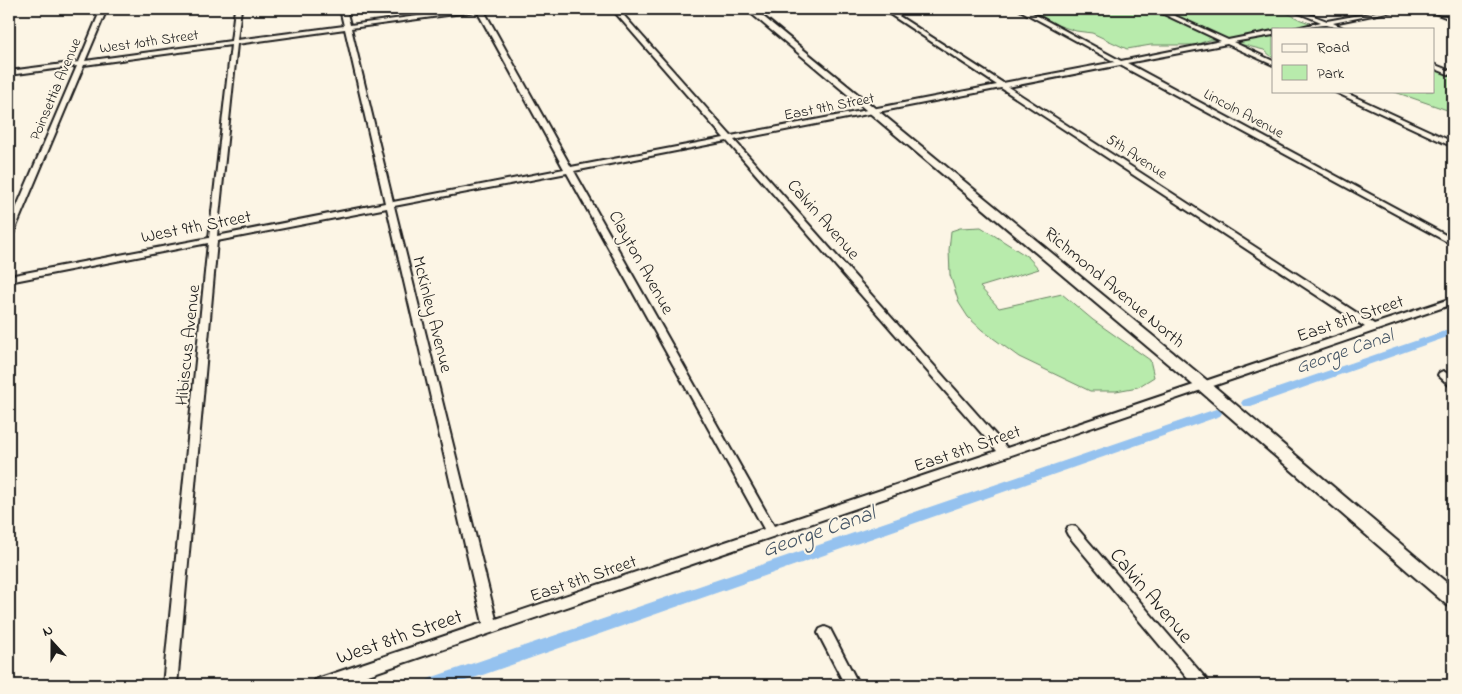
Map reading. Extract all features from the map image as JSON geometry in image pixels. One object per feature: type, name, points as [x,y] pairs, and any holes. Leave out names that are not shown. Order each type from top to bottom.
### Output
[{"type":"street","name":"Poinsettia Avenue","points":[[9,234],[104,9]]},
{"type":"street","name":"Hibiscus Avenue","points":[[170,685],[213,240],[238,9]]},
{"type":"street","name":"McKinley Avenue","points":[[344,9],[491,627]]},
{"type":"street","name":"West 10th Street","points":[[9,73],[480,9]]},
{"type":"street","name":"Clayton Avenue","points":[[480,9],[772,533]]},
{"type":"street","name":"Calvin Avenue","points":[[614,9],[1006,454]]},
{"type":"street","name":"Richmond Avenue North","points":[[750,9],[1204,386],[1453,599]]},
{"type":"street","name":"5th Avenue","points":[[885,9],[1374,328]]},
{"type":"street","name":"Lincoln Avenue","points":[[1021,9],[1453,242]]},
{"type":"street","points":[[1156,9],[1272,63]]},
{"type":"street","points":[[1292,9],[1340,28]]},
{"type":"street","points":[[1301,28],[1399,9]]},
{"type":"street","points":[[1427,9],[1453,18]]},
{"type":"street","name":"East 9th Street","points":[[390,205],[1272,33]]},
{"type":"street","points":[[1434,66],[1453,74]]},
{"type":"street","points":[[1338,92],[1453,145]]},
{"type":"street","name":"West 9th Street","points":[[9,278],[390,205]]},
{"type":"street","name":"East 8th Street","points":[[491,627],[1453,301]]},
{"type":"street","points":[[1443,375],[1453,382]]},
{"type":"street","name":"Calvin Avenue","points":[[1072,531],[1202,685]]},
{"type":"street","name":"West 8th Street","points":[[320,685],[491,627]]},
{"type":"street","points":[[825,633],[852,685]]},
{"type":"green space","points":[[1030,9],[1279,9],[1301,20],[1325,28],[1272,28],[1272,57],[1264,50],[1223,40],[1209,40],[1195,45],[1151,45],[1127,49],[1092,33],[1076,31],[1057,25]]},
{"type":"green space","points":[[1434,67],[1453,72],[1453,112],[1395,92],[1434,92]]},
{"type":"green space","points":[[981,227],[1028,257],[1039,269],[980,287],[999,308],[1062,294],[1093,320],[1150,360],[1154,377],[1138,387],[1116,391],[1090,391],[1019,357],[982,330],[968,317],[959,303],[950,275],[949,250],[951,231],[960,228]]},
{"type":"waterway","name":"George Canal","points":[[1247,403],[1453,331]]},
{"type":"waterway","name":"George Canal","points":[[433,685],[1216,413]]}]
